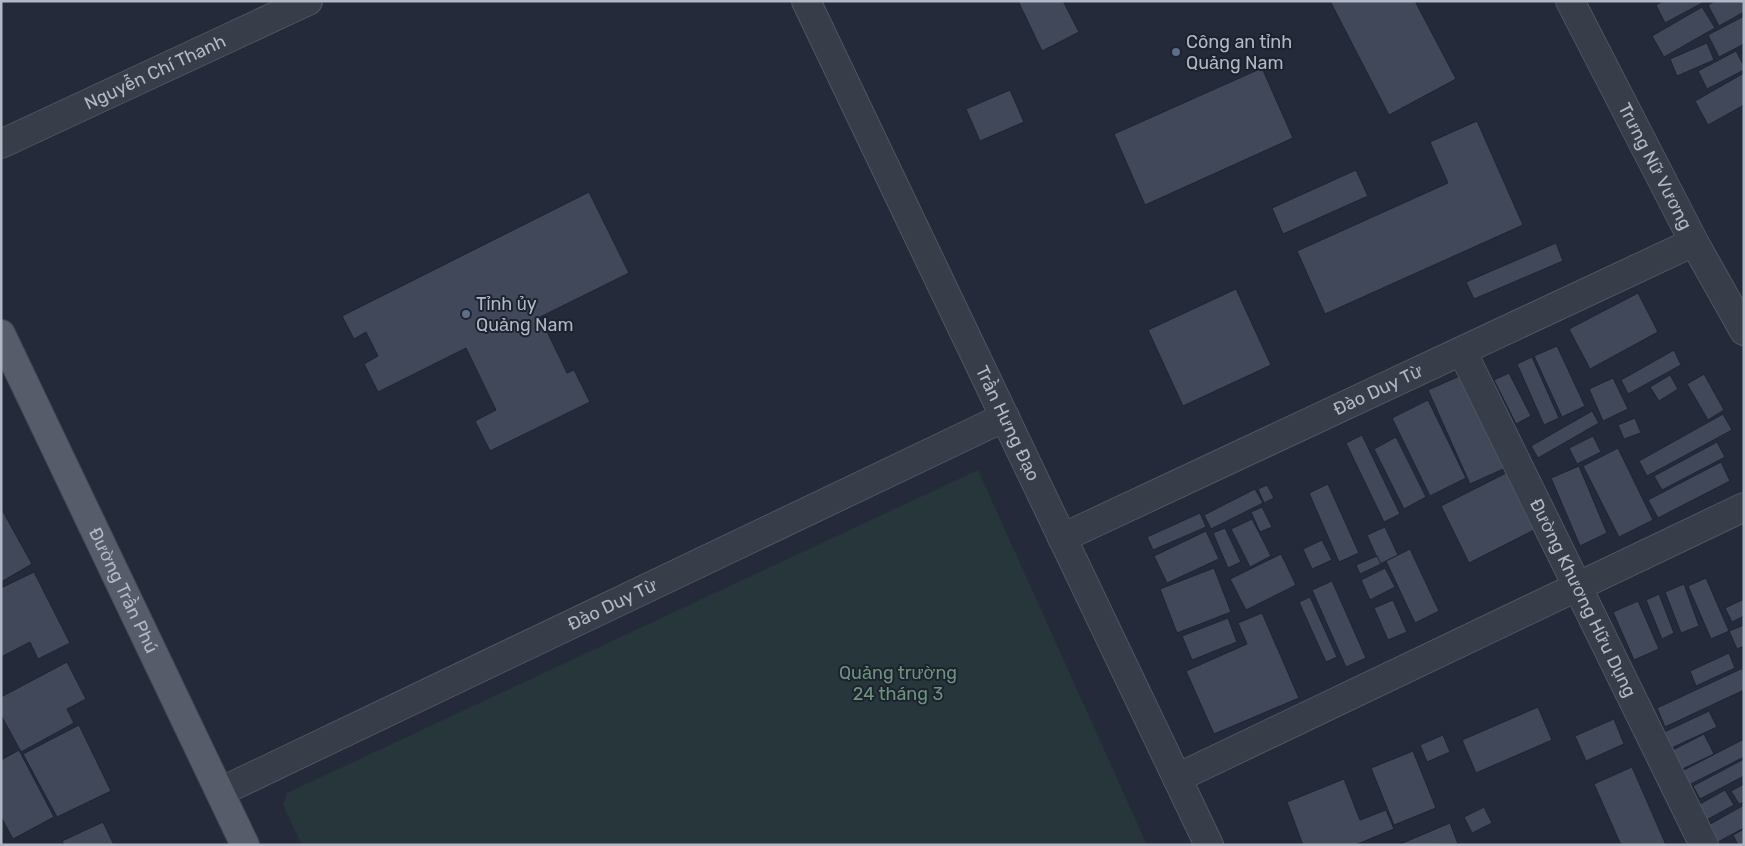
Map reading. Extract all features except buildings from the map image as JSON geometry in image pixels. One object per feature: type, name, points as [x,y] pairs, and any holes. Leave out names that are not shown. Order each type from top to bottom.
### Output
[{"type":"main road","name":"Đường Trần Phú","points":[[1,334],[245,845]]},
{"type":"street","name":"Nguyễn Chí Thanh","points":[[1,144],[308,1]]},
{"type":"street","name":"Trần Hưng Đạo","points":[[806,1],[1209,845]]},
{"type":"street","name":"Trưng Nữ Vương","points":[[1570,1],[1694,242],[1744,331]]},
{"type":"street","name":"Đào Duy Từ","points":[[1062,538],[1694,242]]},
{"type":"street","name":"Đường Khương Hữu Dụng","points":[[1462,351],[1704,845]]},
{"type":"street","name":"Đào Duy Từ","points":[[220,792],[1005,417]]},
{"type":"street","points":[[1177,778],[1744,507]]},
{"type":"green space","name":"Quảng trường 24 tháng 3","points":[[978,470],[1147,845],[302,845],[283,805],[287,793]]},
{"type":"place","name":"Công an tỉnh Quảng Nam","points":[[1176,52]]},
{"type":"place","name":"Tỉnh ủy Quảng Nam","points":[[466,314]]}]
